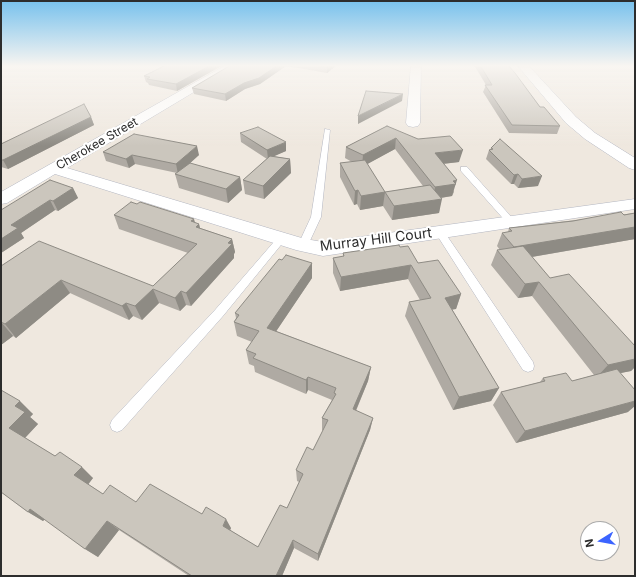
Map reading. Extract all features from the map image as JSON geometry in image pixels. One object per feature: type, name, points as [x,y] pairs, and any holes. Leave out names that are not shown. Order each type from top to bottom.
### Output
[{"type":"street","name":"Cherokee Street","points":[[1,199],[187,92]]},
{"type":"street","points":[[413,122],[415,92]]},
{"type":"street","points":[[547,92],[576,124],[596,140],[635,165]]},
{"type":"street","name":"Murray Hill Court","points":[[54,169],[302,245],[323,249],[635,204]]},
{"type":"lane","points":[[302,245],[316,217],[327,130]]},
{"type":"lane","points":[[464,169],[511,222]]},
{"type":"lane","points":[[440,232],[528,366]]},
{"type":"lane","points":[[117,425],[219,313],[282,238]]},
{"type":"building","points":[[214,92],[229,92],[225,94]]},
{"type":"building","points":[[366,92],[403,94],[358,116]]},
{"type":"building","points":[[490,92],[529,92],[540,107],[544,107],[560,126],[512,125]]},
{"type":"building","points":[[84,104],[91,117],[1,160],[1,144]]},
{"type":"building","points":[[387,126],[418,139],[450,136],[463,150],[435,153],[457,180],[453,181],[456,184],[435,187],[396,138],[363,155],[346,147]]},
{"type":"building","points":[[258,127],[286,142],[267,150],[240,133]]},
{"type":"building","points":[[134,134],[197,146],[176,164],[132,155],[126,159],[103,152]]},
{"type":"building","points":[[500,139],[542,176],[522,179],[518,174],[514,175],[489,150],[493,149],[491,148]]},
{"type":"building","points":[[270,156],[290,159],[263,186],[243,180]]},
{"type":"building","points":[[365,160],[385,192],[361,196],[358,190],[355,191],[340,163]]},
{"type":"building","points":[[190,163],[240,177],[226,189],[175,174]]},
{"type":"building","points":[[50,180],[73,188],[53,201],[50,200],[11,225],[18,228],[1,239],[1,210]]},
{"type":"building","points":[[430,185],[442,199],[394,206],[385,192]]},
{"type":"building","points":[[131,202],[137,204],[140,202],[194,219],[191,221],[199,224],[196,227],[232,239],[228,243],[232,244],[186,293],[181,291],[175,298],[153,289],[135,306],[126,303],[122,306],[61,280],[5,324],[1,322],[1,266],[39,241],[153,286],[197,244],[114,215]]},
{"type":"building","points":[[621,212],[624,215],[635,213],[635,227],[514,247],[502,233],[512,231],[509,228],[573,221]]},
{"type":"building","points":[[399,245],[400,247],[408,246],[418,263],[438,260],[461,294],[445,298],[499,388],[459,397],[409,302],[431,298],[411,265],[341,277],[333,258],[344,256],[343,253]]},
{"type":"building","points":[[523,246],[550,278],[569,274],[635,346],[635,359],[608,365],[539,282],[525,284],[497,250]]},
{"type":"building","points":[[286,255],[312,263],[267,328],[371,367],[353,409],[373,418],[318,554],[293,540],[276,576],[192,576],[107,521],[85,549],[30,509],[28,512],[1,492],[1,390],[20,401],[15,406],[25,412],[9,428],[55,456],[60,452],[82,467],[74,475],[103,494],[110,485],[136,502],[150,484],[202,514],[206,507],[226,519],[223,526],[258,547],[280,505],[287,508],[303,474],[296,470],[307,447],[313,450],[328,420],[322,418],[336,394],[334,393],[336,388],[308,377],[306,380],[253,358],[256,354],[246,350],[259,331],[234,322],[239,315],[235,313],[279,259],[282,260]]},
{"type":"building","points":[[617,369],[635,390],[635,401],[525,431],[501,392],[545,381],[543,378],[566,373],[572,381]]}]
